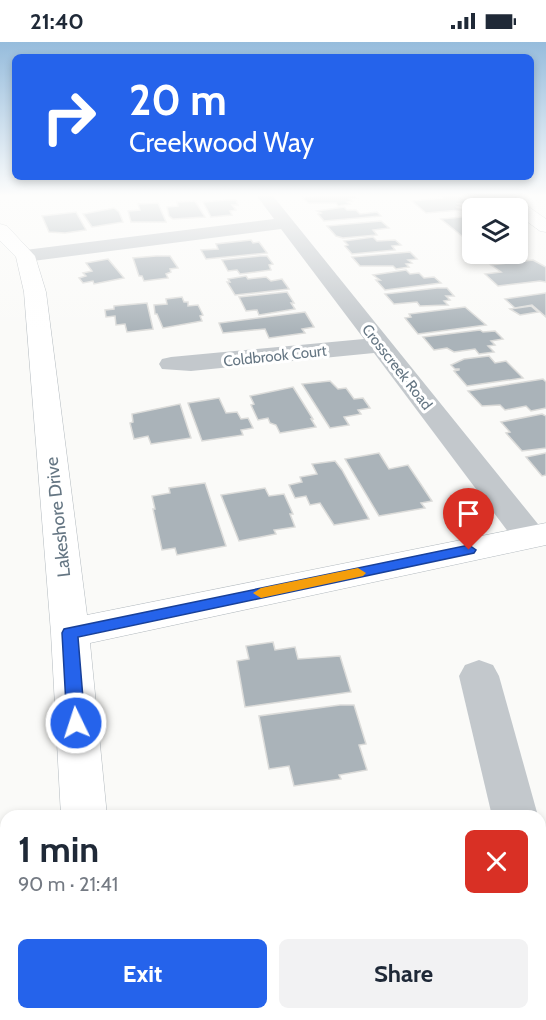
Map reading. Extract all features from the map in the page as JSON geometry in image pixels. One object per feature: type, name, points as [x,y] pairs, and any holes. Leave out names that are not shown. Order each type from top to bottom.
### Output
[{"type":"street","name":"Lakeshore Drive","points":[[11,242],[25,256],[35,292],[69,633],[84,810]]},
{"type":"street","points":[[25,256],[138,242]]},
{"type":"street","name":"Crosscreek Road","points":[[300,242],[380,345],[538,536]]},
{"type":"street","name":"Coldbrook Court","points":[[171,364],[380,345]]},
{"type":"street","points":[[69,633],[538,536]]},
{"type":"street","points":[[480,676],[513,810]]},
{"type":"building","points":[[259,242],[267,253],[206,259],[201,250],[218,249],[216,244]]},
{"type":"building","points":[[345,242],[397,242],[401,245],[392,246],[395,250],[352,254],[345,246],[348,245]]},
{"type":"building","points":[[410,252],[417,259],[408,260],[412,263],[406,264],[409,267],[396,269],[393,266],[360,266],[352,257]]},
{"type":"building","points":[[170,256],[178,268],[170,269],[171,272],[166,274],[168,278],[144,281],[142,276],[139,276],[133,258]]},
{"type":"building","points":[[267,256],[273,264],[269,265],[271,270],[240,274],[237,270],[228,271],[222,260]]},
{"type":"building","points":[[108,259],[124,278],[94,284],[93,281],[83,283],[79,278],[86,276],[83,273],[92,271],[86,263]]},
{"type":"building","points":[[533,260],[546,267],[546,282],[498,286],[485,274],[501,272],[491,265],[528,264],[528,261]]},
{"type":"building","points":[[406,270],[410,274],[419,273],[424,278],[434,277],[441,283],[385,290],[376,280],[380,280],[373,275]]},
{"type":"building","points":[[246,276],[248,279],[266,277],[271,281],[282,279],[289,289],[235,295],[227,282],[230,282],[228,279]]},
{"type":"building","points":[[447,288],[454,296],[446,296],[450,300],[444,301],[448,305],[420,306],[417,302],[394,304],[385,294]]},
{"type":"building","points":[[287,292],[295,309],[259,315],[257,310],[246,311],[239,297]]},
{"type":"building","points":[[546,293],[546,317],[532,305],[515,308],[505,299]]},
{"type":"building","points":[[182,297],[184,302],[188,302],[188,306],[198,305],[203,315],[200,316],[202,321],[163,328],[155,314],[154,305],[167,304],[166,299]]},
{"type":"building","points":[[147,303],[153,329],[127,332],[125,324],[116,325],[115,316],[106,317],[105,310],[114,309],[114,306]]},
{"type":"building","points":[[531,306],[538,312],[520,315],[510,309]]},
{"type":"building","points":[[465,307],[486,325],[418,334],[405,318],[411,317],[409,314]]},
{"type":"building","points":[[305,312],[314,327],[302,329],[305,333],[269,338],[265,329],[223,333],[219,323]]},
{"type":"building","points":[[480,330],[495,331],[503,339],[491,341],[495,345],[488,346],[494,352],[479,354],[475,349],[454,352],[447,348],[434,350],[423,337]]},
{"type":"building","points":[[489,356],[495,363],[506,361],[523,378],[467,386],[454,371],[459,369],[451,365],[464,359]]},
{"type":"building","points":[[543,379],[546,382],[546,408],[531,411],[526,406],[505,410],[500,405],[482,406],[468,391]]},
{"type":"building","points":[[330,381],[338,389],[346,388],[354,399],[363,398],[370,408],[358,410],[361,414],[344,417],[349,425],[330,428],[302,384]]},
{"type":"building","points":[[293,387],[316,427],[280,433],[276,425],[270,423],[268,418],[258,420],[251,405],[254,404],[250,396]]},
{"type":"building","points":[[219,398],[226,413],[237,412],[241,419],[248,418],[253,428],[241,430],[243,435],[202,441],[188,403]]},
{"type":"building","points":[[180,404],[191,438],[151,444],[148,436],[134,439],[130,423],[133,422],[132,414]]},
{"type":"building","points":[[542,414],[546,416],[546,448],[522,451],[506,433],[510,432],[501,422]]},
{"type":"building","points":[[379,453],[389,469],[408,465],[432,501],[421,503],[425,508],[379,516],[345,459]]},
{"type":"building","points":[[546,453],[546,475],[542,476],[526,457]]},
{"type":"building","points":[[335,461],[369,519],[334,525],[320,503],[310,505],[306,496],[295,498],[289,485],[302,482],[300,477],[317,474],[312,464]]},
{"type":"building","points":[[205,483],[226,546],[177,555],[175,548],[162,550],[152,496],[170,493],[169,488]]},
{"type":"building","points":[[265,488],[269,496],[284,494],[293,514],[290,514],[295,527],[274,530],[276,534],[239,541],[221,495]]},
{"type":"building","points":[[273,642],[275,650],[295,647],[298,659],[340,656],[351,692],[245,707],[237,661],[249,659],[246,646]]},
{"type":"building","points":[[354,705],[366,744],[359,745],[367,770],[339,775],[341,779],[294,786],[289,766],[269,769],[259,716]]},
{"type":"slow traffic","points":[[261,593],[358,573]]},
{"type":"route","points":[[76,723],[69,633],[469,550]]}]
